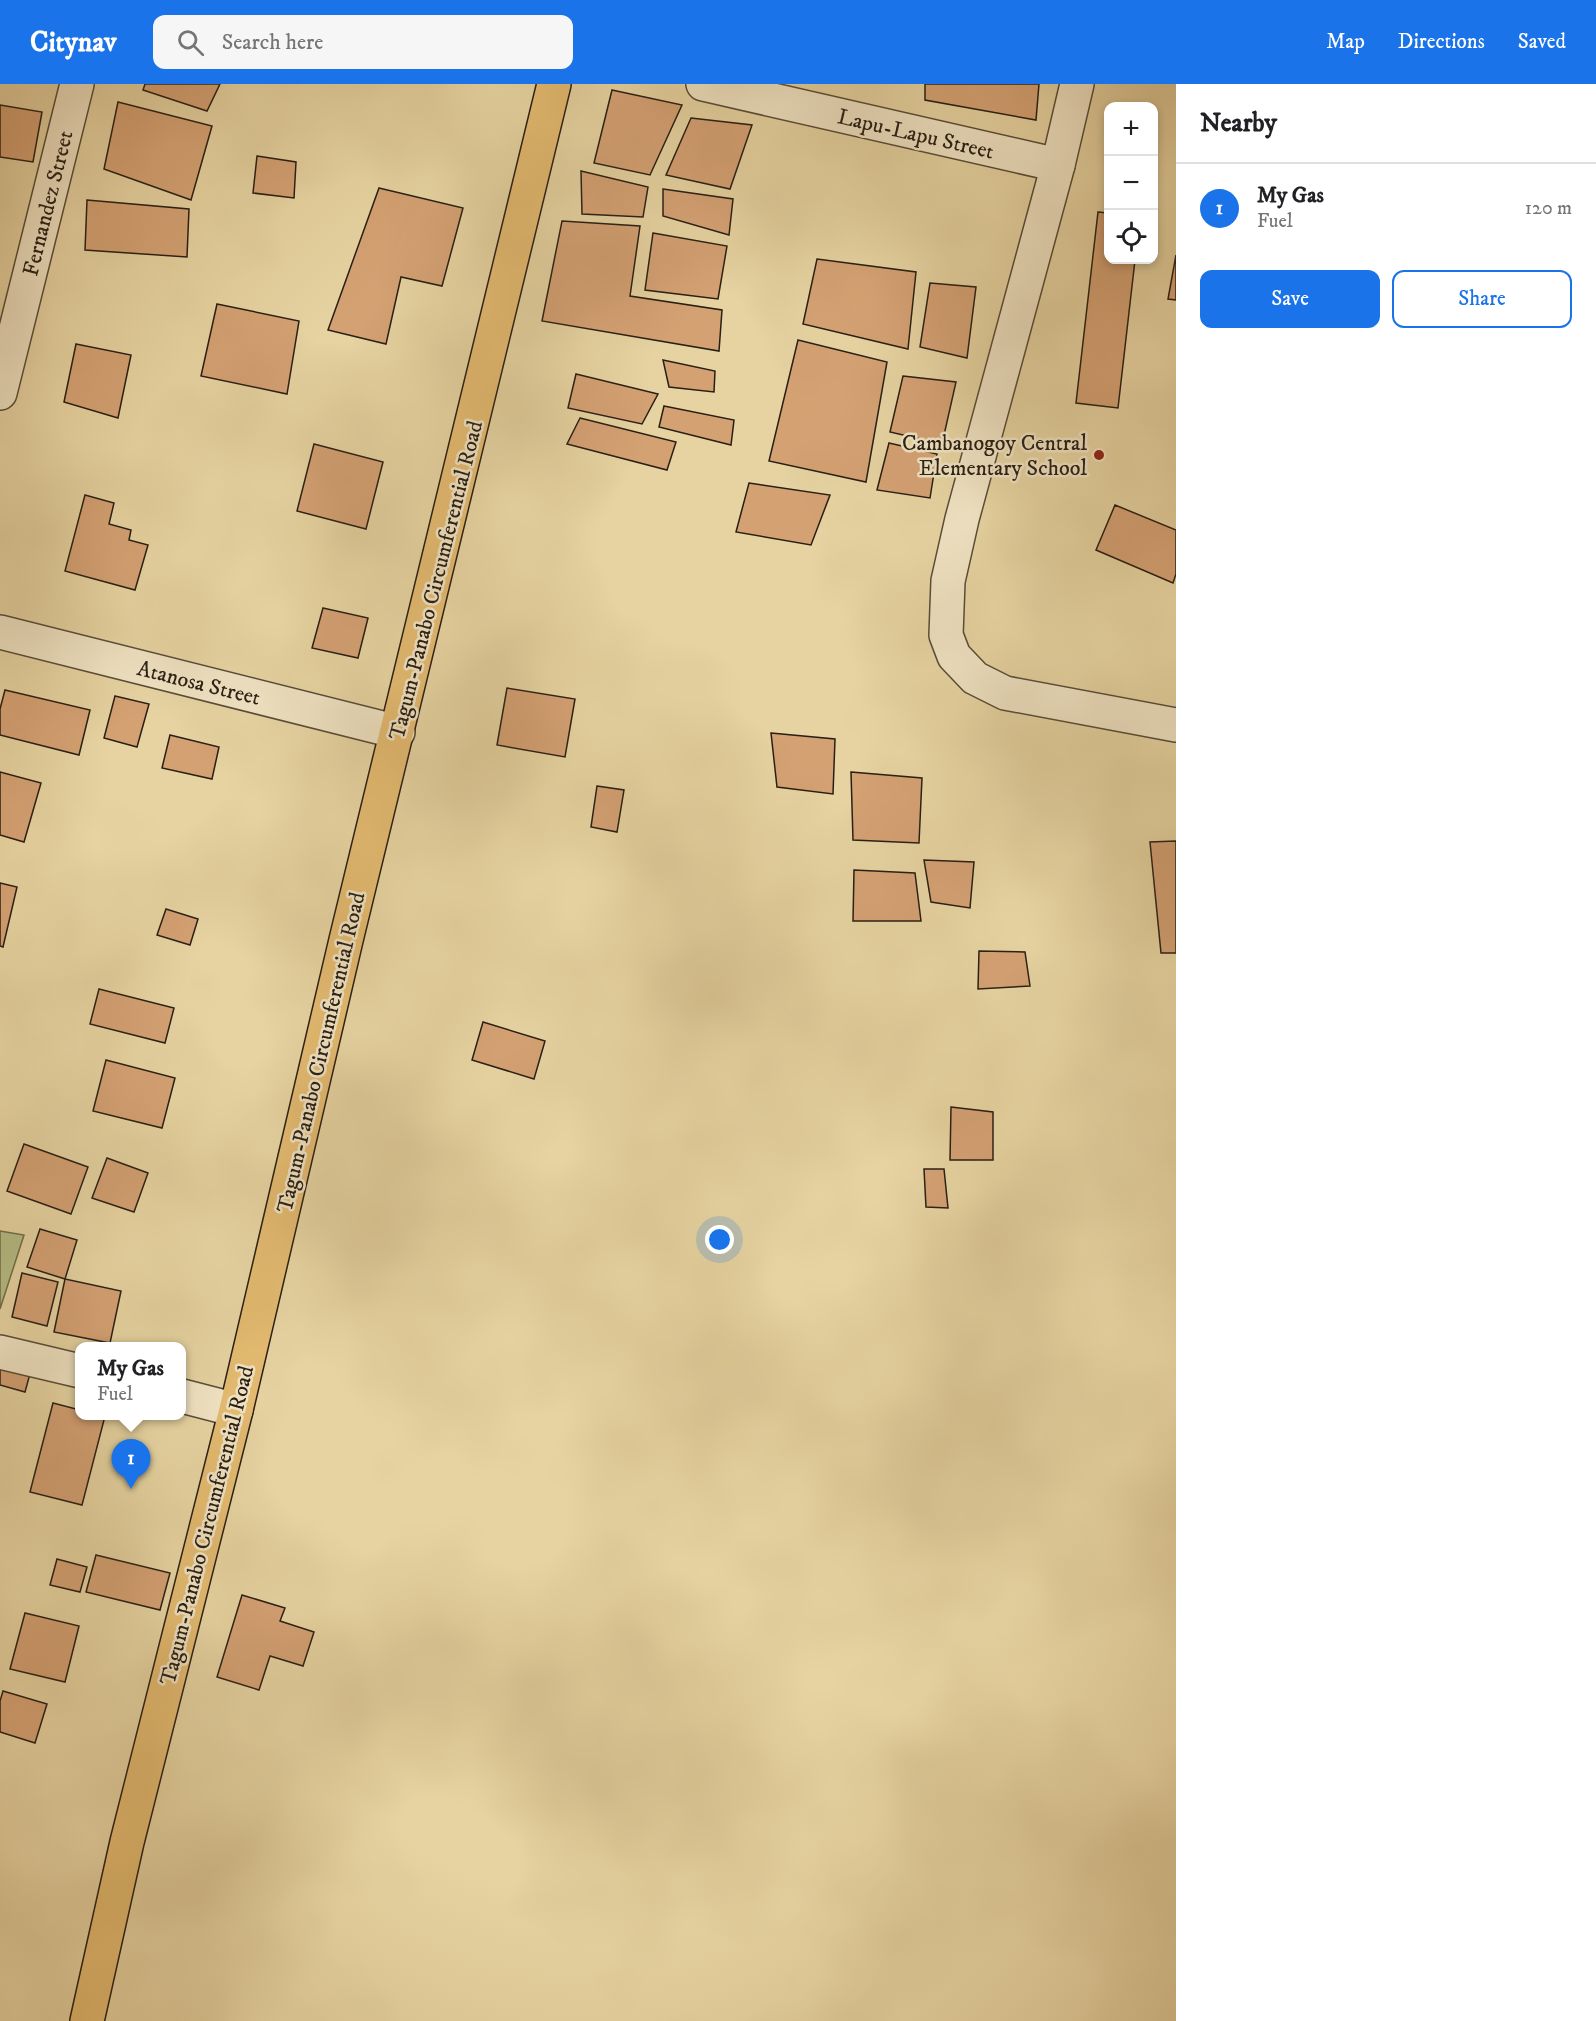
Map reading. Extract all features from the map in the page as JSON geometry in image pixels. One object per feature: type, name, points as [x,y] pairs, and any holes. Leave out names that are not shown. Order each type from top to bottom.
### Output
[{"type":"highway","name":"Tagum-Panabo Circumferential Road","points":[[87,2021],[127,1842],[236,1410],[346,940],[554,84]]},
{"type":"street","name":"Fernandez Street","points":[[0,393],[77,84]]},
{"type":"street","name":"Lapu-Lapu Street","points":[[703,84],[1058,165]]},
{"type":"street","points":[[1077,84],[1058,165],[962,519],[948,581],[946,635],[954,657],[975,678],[1005,693],[1176,725]]},
{"type":"street","name":"Atanosa Street","points":[[0,632],[398,732]]},
{"type":"street","points":[[0,1352],[75,1370]]},
{"type":"street","points":[[186,1397],[236,1410]]},
{"type":"green space","points":[[0,1231],[24,1235],[0,1309]]},
{"type":"building","points":[[145,84],[220,84],[207,111],[143,90]]},
{"type":"building","points":[[925,84],[1039,84],[1036,120],[925,100]]},
{"type":"building","points":[[612,90],[682,105],[650,175],[594,163]]},
{"type":"building","points":[[118,102],[212,126],[191,200],[104,169]]},
{"type":"building","points":[[0,105],[42,112],[33,162],[0,157]]},
{"type":"building","points":[[691,118],[752,125],[730,189],[666,175]]},
{"type":"building","points":[[257,156],[296,162],[294,198],[253,193]]},
{"type":"building","points":[[581,171],[648,187],[643,217],[582,214]]},
{"type":"building","points":[[379,188],[463,208],[442,286],[401,277],[386,344],[328,330]]},
{"type":"building","points":[[663,189],[733,199],[729,235],[663,216]]},
{"type":"building","points":[[87,200],[189,209],[187,257],[85,250]]},
{"type":"building","points":[[1098,212],[1104,213],[1104,264],[1135,264],[1118,408],[1076,403]]},
{"type":"building","points":[[562,221],[640,226],[630,296],[722,310],[719,351],[542,321]]},
{"type":"building","points":[[653,233],[727,246],[718,299],[645,290]]},
{"type":"building","points":[[1176,255],[1176,300],[1168,299]]},
{"type":"building","points":[[817,259],[916,272],[908,349],[803,324]]},
{"type":"building","points":[[930,283],[976,287],[967,358],[920,347]]},
{"type":"building","points":[[217,304],[299,321],[287,394],[201,376]]},
{"type":"building","points":[[798,340],[887,362],[866,482],[769,461]]},
{"type":"building","points":[[76,344],[131,355],[118,418],[64,402]]},
{"type":"building","points":[[663,360],[715,371],[714,392],[669,387]]},
{"type":"building","points":[[576,374],[658,394],[642,424],[568,408]]},
{"type":"building","points":[[903,376],[956,382],[942,444],[890,432]]},
{"type":"building","points":[[664,406],[734,420],[731,445],[659,427]]},
{"type":"building","points":[[580,418],[676,442],[667,470],[567,444]]},
{"type":"building","points":[[889,443],[937,454],[930,498],[877,490]]},
{"type":"building","points":[[314,444],[383,462],[366,529],[297,511]]},
{"type":"building","points":[[749,483],[830,495],[811,545],[736,532]]},
{"type":"building","points":[[85,495],[114,503],[109,524],[131,530],[129,540],[148,545],[135,590],[65,571]]},
{"type":"building","points":[[1115,505],[1176,530],[1176,574],[1173,583],[1096,550]]},
{"type":"building","points":[[323,608],[368,618],[358,658],[312,648]]},
{"type":"building","points":[[507,688],[575,699],[565,757],[497,745]]},
{"type":"building","points":[[5,690],[90,710],[79,755],[0,735],[0,709]]},
{"type":"building","points":[[115,696],[149,704],[137,747],[104,738]]},
{"type":"building","points":[[771,733],[835,739],[833,794],[777,787]]},
{"type":"building","points":[[170,735],[219,747],[212,779],[162,768]]},
{"type":"building","points":[[0,772],[41,783],[24,842],[0,835]]},
{"type":"building","points":[[851,772],[922,778],[919,843],[853,840]]},
{"type":"building","points":[[597,786],[624,790],[617,832],[591,827]]},
{"type":"building","points":[[1176,841],[1176,953],[1161,953],[1150,842]]},
{"type":"building","points":[[924,860],[974,862],[970,908],[931,902]]},
{"type":"building","points":[[854,870],[915,873],[921,921],[853,921]]},
{"type":"building","points":[[0,883],[17,887],[3,947],[0,946]]},
{"type":"building","points":[[166,909],[198,919],[190,945],[157,935]]},
{"type":"building","points":[[979,951],[1025,952],[1030,986],[978,989]]},
{"type":"building","points":[[99,989],[174,1008],[165,1043],[90,1024]]},
{"type":"building","points":[[483,1022],[545,1041],[534,1079],[472,1060]]},
{"type":"building","points":[[106,1060],[175,1078],[162,1128],[93,1111]]},
{"type":"building","points":[[951,1107],[993,1112],[993,1160],[950,1160]]},
{"type":"building","points":[[24,1144],[88,1167],[71,1214],[7,1191]]},
{"type":"building","points":[[107,1158],[148,1173],[134,1212],[92,1198]]},
{"type":"building","points":[[924,1169],[944,1169],[948,1208],[926,1207]]},
{"type":"building","points":[[40,1229],[77,1240],[65,1279],[27,1267]]},
{"type":"building","points":[[22,1273],[58,1282],[47,1326],[12,1317]]},
{"type":"building","points":[[65,1279],[121,1291],[110,1342],[54,1332]]},
{"type":"building","points":[[0,1362],[31,1370],[25,1392],[0,1385]]},
{"type":"building","points":[[53,1403],[75,1409],[75,1420],[104,1420],[82,1505],[30,1492]]},
{"type":"building","points":[[96,1555],[170,1573],[160,1610],[86,1592]]},
{"type":"building","points":[[57,1559],[87,1567],[80,1592],[50,1585]]},
{"type":"building","points":[[242,1595],[285,1608],[280,1621],[314,1632],[303,1666],[270,1656],[259,1690],[217,1677]]},
{"type":"building","points":[[25,1613],[79,1626],[65,1682],[10,1669]]},
{"type":"building","points":[[3,1691],[47,1704],[35,1743],[0,1732],[0,1701]]},
{"type":"place","name":"Cambanogoy Central Elementary School","points":[[1099,455]]},
{"type":"place","name":"My Gas","points":[[131,1489]]}]
